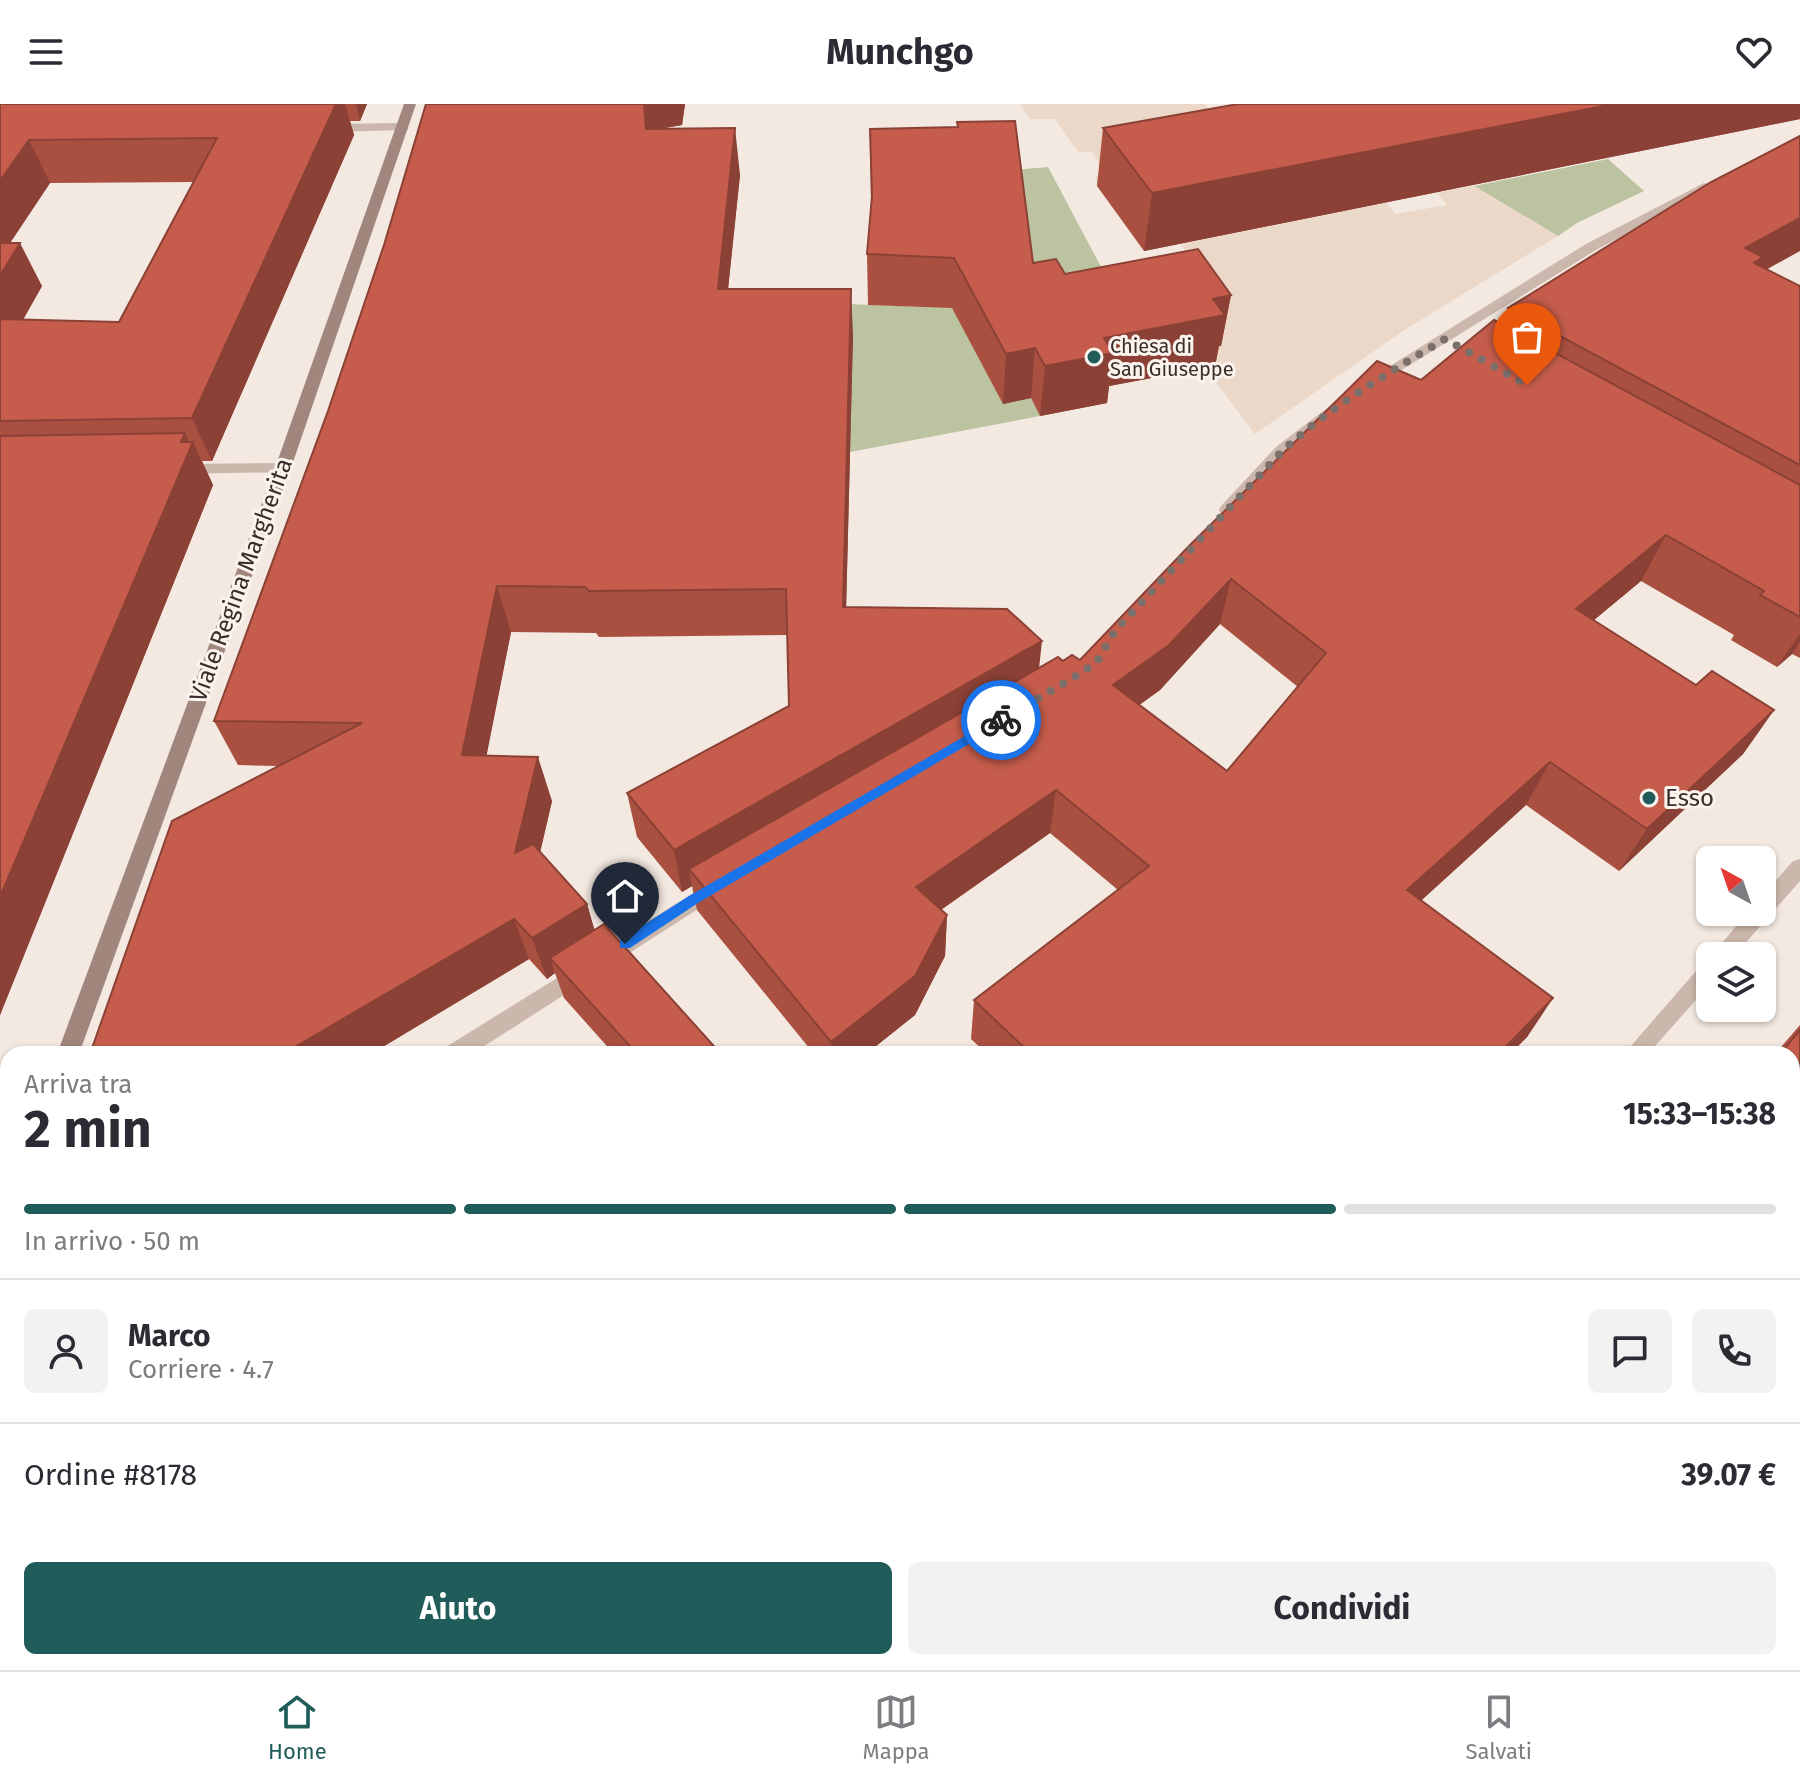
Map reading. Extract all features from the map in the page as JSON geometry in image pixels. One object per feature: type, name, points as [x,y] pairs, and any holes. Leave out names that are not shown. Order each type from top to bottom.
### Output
[{"type":"main road","name":"Viale Regina Margherita","points":[[71,1046],[283,468],[410,104]]},
{"type":"street","points":[[306,129],[403,127]]},
{"type":"street","points":[[1220,518],[1283,450],[1350,397],[1452,343],[1516,291],[1591,247],[1719,182]]},
{"type":"street","points":[[156,470],[283,468]]},
{"type":"street","points":[[1776,894],[1800,867]]},
{"type":"street","points":[[467,1046],[734,876]]},
{"type":"street","points":[[1733,942],[1748,926]]},
{"type":"street","points":[[1642,1046],[1696,985]]},
{"type":"green space","points":[[1608,159],[1644,191],[1577,223],[1558,236],[1474,186]]},
{"type":"green space","points":[[1048,167],[1125,312],[1031,398],[1040,416],[850,452],[853,336],[847,304],[927,307],[1012,170]]},
{"type":"shaded area","points":[[1020,104],[1204,104],[1251,157],[1097,186],[1096,176],[1107,173],[1091,151],[1079,153],[1055,119],[1030,119]]},
{"type":"shaded area","points":[[1474,186],[1558,236],[1406,329],[1255,434],[1205,368],[1218,307],[1181,244],[1386,203],[1396,214],[1447,205],[1437,193]]},
{"type":"building","points":[[0,104],[336,104],[192,418],[0,421],[0,319],[119,322],[217,138],[29,140],[0,181]]},
{"type":"building","points":[[426,104],[644,104],[646,129],[735,128],[718,289],[851,289],[843,607],[1007,609],[1042,641],[674,850],[627,793],[789,706],[786,589],[589,591],[585,587],[497,586],[462,755],[538,757],[515,853],[533,844],[587,904],[532,938],[514,919],[297,1046],[93,1046],[172,821],[362,723],[214,721],[328,411],[384,245]]},
{"type":"building","points":[[1238,104],[1614,104],[1152,193],[1103,128]]},
{"type":"building","points":[[1015,121],[1033,263],[1056,259],[1065,274],[1198,249],[1231,295],[1213,299],[1225,315],[1104,338],[1113,353],[1045,366],[1035,348],[1006,354],[954,258],[867,254],[872,196],[870,129],[958,127],[957,122]]},
{"type":"building","points":[[1800,136],[1800,218],[1745,248],[1763,257],[1754,263],[1800,286],[1800,465],[1508,308],[1711,182]]},
{"type":"building","points":[[0,243],[20,243],[0,276]]},
{"type":"building","points":[[1494,320],[1800,485],[1800,617],[1760,595],[1764,591],[1666,535],[1576,609],[1696,685],[1712,671],[1774,710],[1647,829],[1550,762],[1407,890],[1553,998],[1507,1046],[1023,1046],[974,1000],[1149,866],[1056,790],[916,887],[947,915],[915,976],[831,1042],[689,869],[1058,657],[1063,661],[1072,655],[1080,660],[1190,545],[1377,361],[1421,380]],"holes":[[[1231,579],[1326,653],[1227,771],[1113,685],[1169,645]]]},
{"type":"building","points":[[185,433],[181,442],[193,442],[0,897],[0,436]]},
{"type":"building","points":[[604,924],[714,1046],[630,1046],[550,958]]},
{"type":"building","points":[[1800,1030],[1800,1046],[1787,1046]]},
{"type":"way so far","points":[[1001,720],[1098,660],[1115,631],[1283,450],[1345,400],[1445,339],[1527,385]]},
{"type":"place","name":"Chiesa di San Giuseppe","points":[[1094,357]]},
{"type":"place","name":"Esso","points":[[1649,798]]},
{"type":"route","points":[[625,944],[693,899],[1001,720]]}]
